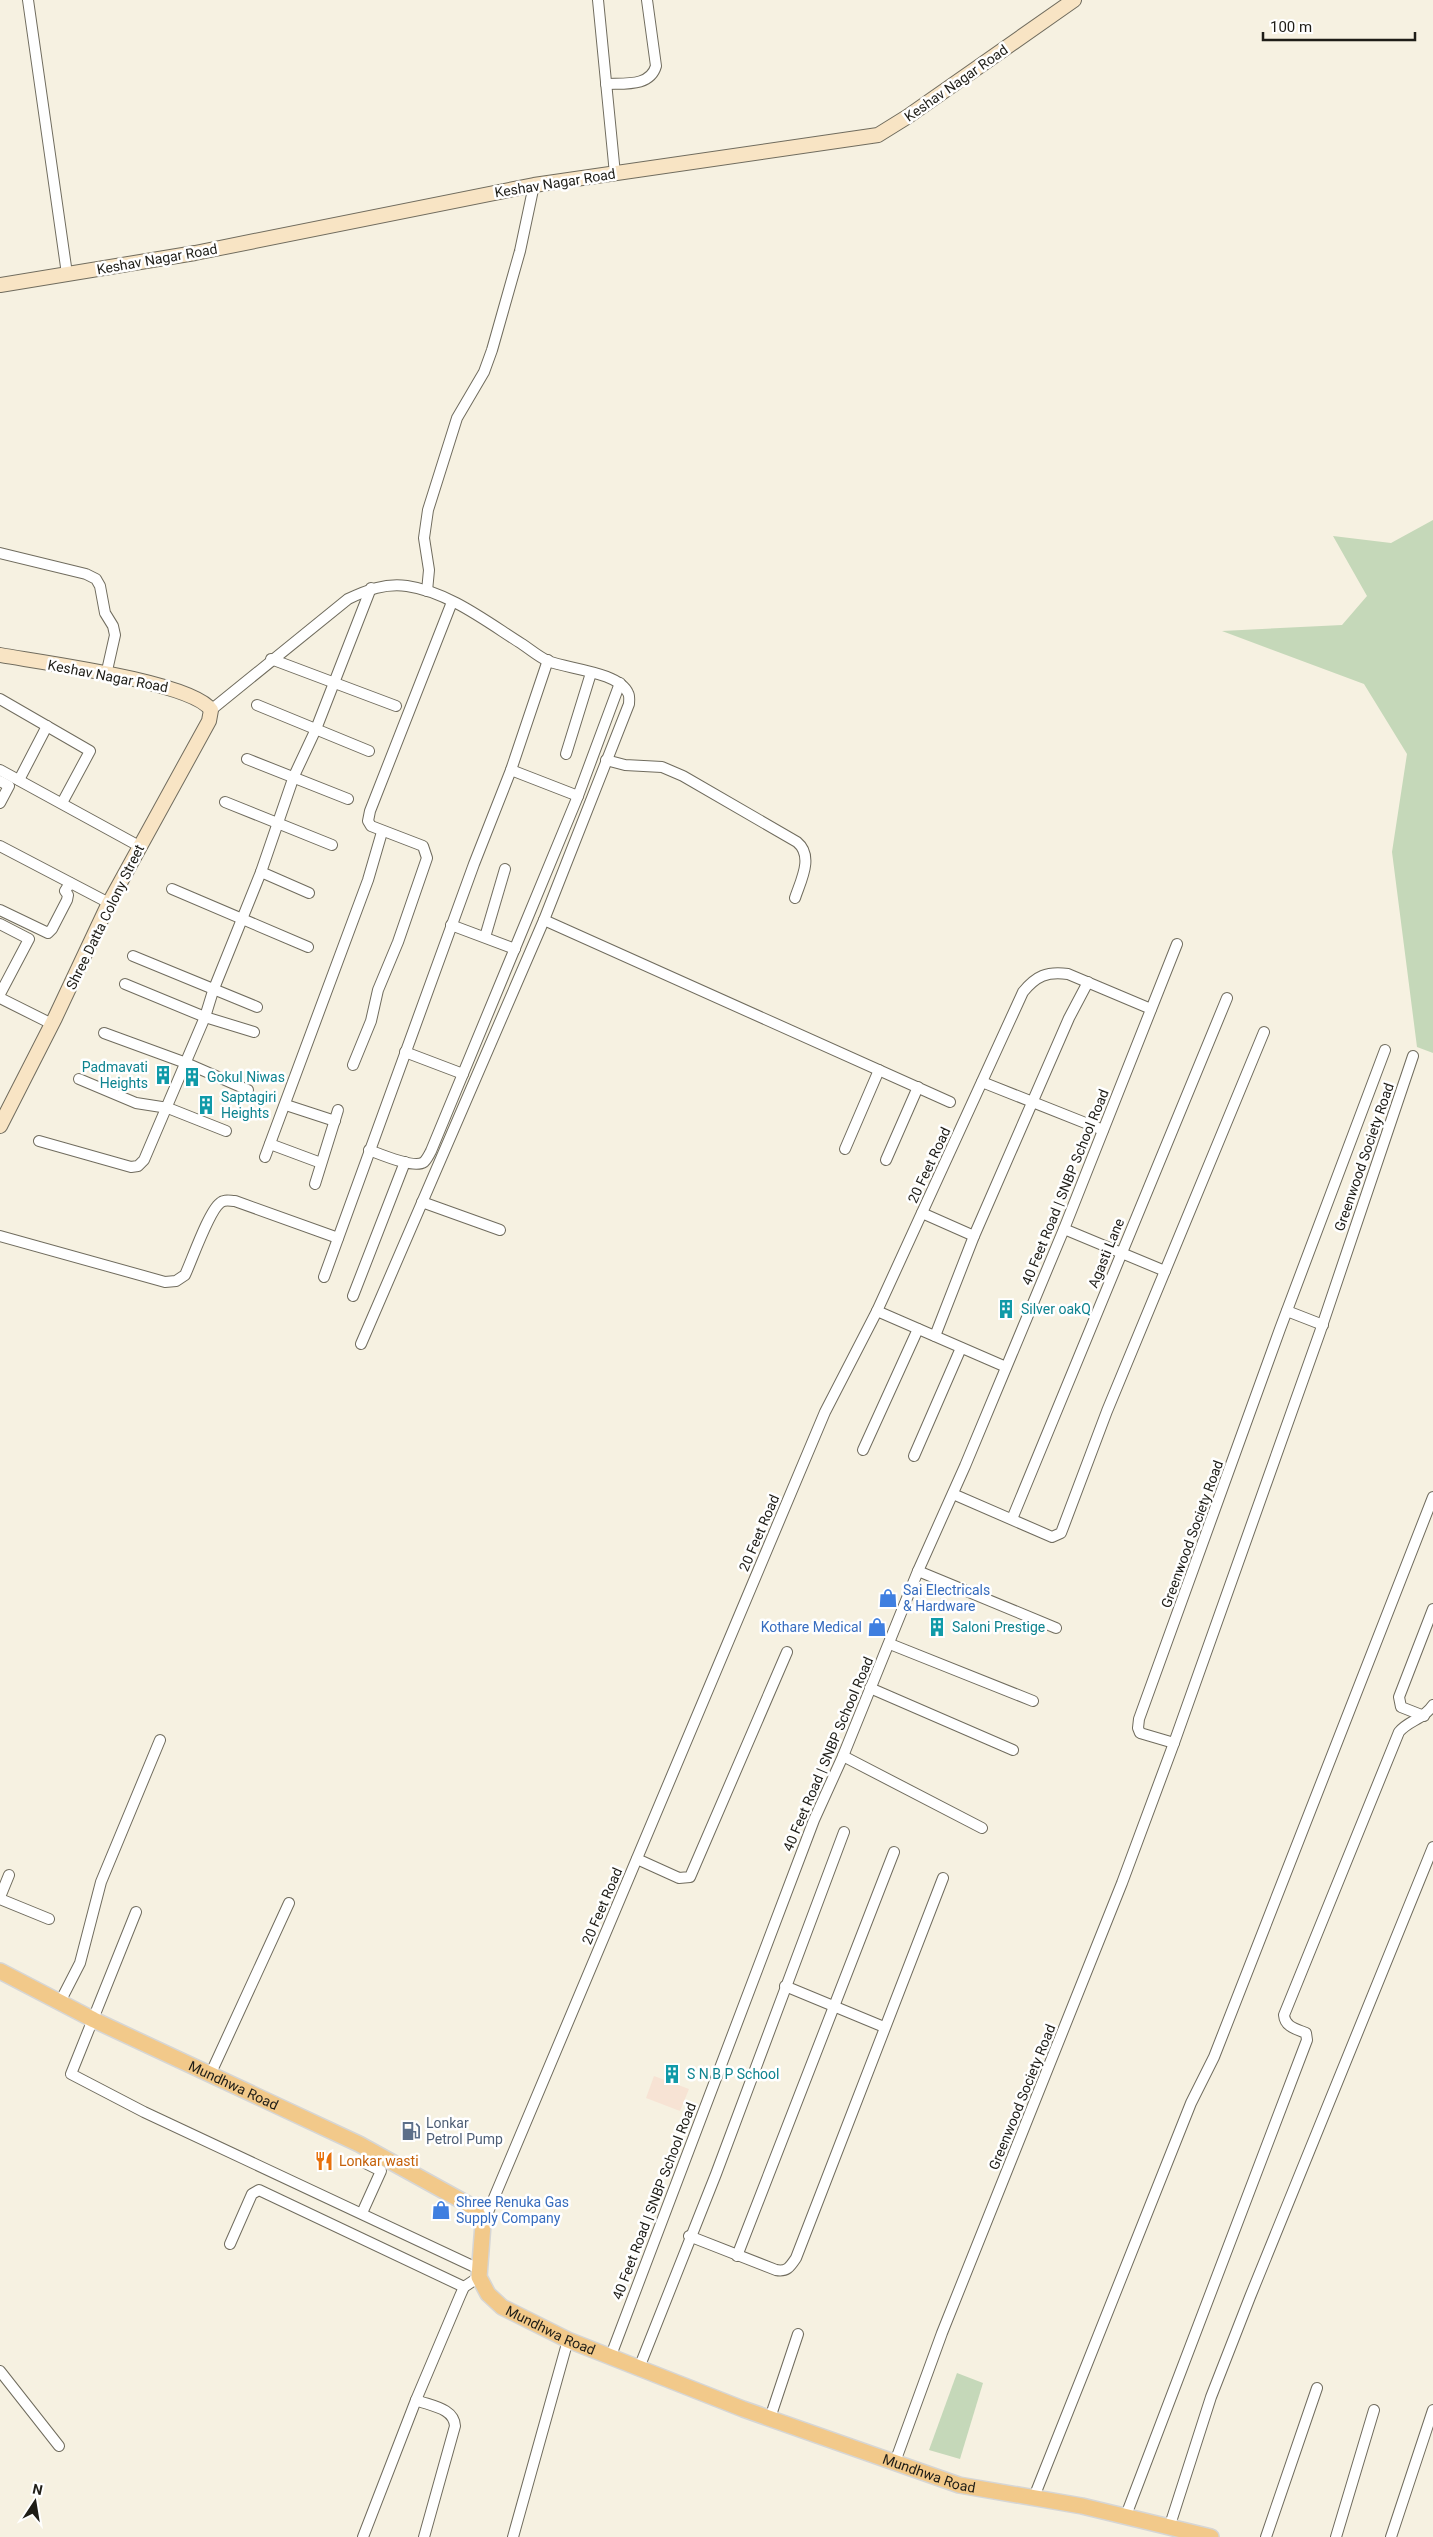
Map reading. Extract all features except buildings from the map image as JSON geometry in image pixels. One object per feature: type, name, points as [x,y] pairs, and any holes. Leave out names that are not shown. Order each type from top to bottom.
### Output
[{"type":"main road","name":"Mundhwa Road","points":[[0,1971],[94,2020],[359,2144],[472,2207],[479,2214],[483,2224]]},
{"type":"main road","points":[[479,2273],[483,2224]]},
{"type":"main road","name":"Mundhwa Road","points":[[479,2273],[488,2294],[502,2308],[610,2358],[770,2418],[959,2485],[1082,2506],[1124,2518],[1211,2537]]},
{"type":"street","points":[[28,0],[67,274]]},
{"type":"street","points":[[599,0],[615,174]]},
{"type":"street","points":[[606,84],[643,81],[654,73],[656,66],[647,0]]},
{"type":"street","name":"Keshav Nagar Road","points":[[0,285],[202,252],[534,185],[878,135],[907,117],[1074,0]]},
{"type":"street","points":[[427,591],[429,570],[424,538],[428,510],[448,439],[457,418],[484,372],[492,350],[518,260],[534,185]]},
{"type":"street","points":[[0,553],[86,574],[96,579],[100,586],[105,613],[113,626],[114,635],[106,675]]},
{"type":"street","points":[[211,710],[271,659],[348,599],[371,588],[406,586],[427,591],[452,602],[548,660],[591,672],[620,683],[628,693],[629,704],[544,920],[361,1344]]},
{"type":"street","points":[[39,1141],[130,1166],[138,1166],[144,1160],[168,1108],[205,1017],[213,991],[261,872],[294,776],[316,729],[371,588]]},
{"type":"street","points":[[353,1065],[372,1021],[378,990],[398,942],[427,858],[423,846],[382,832],[371,826],[368,821],[370,811],[452,602]]},
{"type":"street","name":"Keshav Nagar Road","points":[[0,654],[106,675],[148,681],[174,689],[207,704],[211,710]]},
{"type":"street","points":[[271,659],[396,706]]},
{"type":"street","points":[[324,1277],[451,925],[511,770],[548,660]]},
{"type":"street","points":[[566,754],[591,672]]},
{"type":"street","points":[[369,1150],[405,1162],[418,1164],[427,1158],[578,796],[620,683]]},
{"type":"street","points":[[0,699],[90,751],[62,803]]},
{"type":"street","points":[[257,705],[369,751]]},
{"type":"street","name":"Shree Datta Colony Street","points":[[0,1126],[52,1024],[109,904],[209,721],[211,710]]},
{"type":"street","points":[[19,780],[47,726]]},
{"type":"street","points":[[247,759],[294,776],[348,799]]},
{"type":"street","points":[[606,760],[625,765],[662,767],[683,776],[797,842],[805,852],[806,859],[795,898]]},
{"type":"street","points":[[0,770],[140,846]]},
{"type":"street","points":[[511,770],[578,796]]},
{"type":"street","points":[[0,781],[8,786],[0,803]]},
{"type":"street","points":[[225,802],[332,845]]},
{"type":"street","points":[[265,1157],[286,1105],[368,880],[382,832]]},
{"type":"street","points":[[0,846],[109,904]]},
{"type":"street","points":[[484,937],[505,869]]},
{"type":"street","points":[[261,872],[310,892]]},
{"type":"street","points":[[0,910],[48,933],[67,900],[68,895],[65,891],[70,883]]},
{"type":"street","points":[[172,889],[308,947]]},
{"type":"street","points":[[544,920],[950,1102]]},
{"type":"street","points":[[0,924],[29,939],[0,994]]},
{"type":"street","points":[[451,925],[515,949]]},
{"type":"street","name":"40 Feet Road | SNBP School Road","points":[[610,2358],[814,1820],[890,1644],[918,1570],[953,1494],[1064,1230],[1178,944]]},
{"type":"street","points":[[133,956],[213,991],[257,1007]]},
{"type":"street","name":"20 Feet Road","points":[[483,2224],[825,1412],[877,1311],[1023,992],[1032,981],[1046,973],[1057,972],[1068,974],[1151,1009]]},
{"type":"street","points":[[934,1336],[974,1236],[1069,1018],[1088,982]]},
{"type":"street","points":[[125,984],[205,1017],[254,1032]]},
{"type":"street","points":[[0,998],[52,1024]]},
{"type":"street","name":"Agasti Lane","points":[[1012,1519],[1227,998]]},
{"type":"street","points":[[953,1494],[1052,1537],[1061,1533],[1107,1411],[1264,1032]]},
{"type":"street","points":[[104,1033],[186,1062],[248,1090]]},
{"type":"street","name":"Greenwood Society Road","points":[[1174,1743],[1140,1733],[1138,1728],[1139,1719],[1287,1311],[1385,1050]]},
{"type":"street","points":[[405,1052],[463,1074]]},
{"type":"street","name":"Greenwood Society Road","points":[[895,2462],[942,2334],[1118,1892],[1174,1743],[1323,1325],[1413,1056]]},
{"type":"street","points":[[845,1149],[879,1070]]},
{"type":"street","points":[[78,1079],[136,1103],[168,1108],[226,1131]]},
{"type":"street","points":[[982,1082],[1103,1130]]},
{"type":"street","points":[[886,1160],[918,1087]]},
{"type":"street","points":[[286,1105],[335,1121]]},
{"type":"street","points":[[315,1184],[338,1110]]},
{"type":"street","points":[[270,1144],[322,1163]]},
{"type":"street","points":[[353,1296],[405,1162]]},
{"type":"street","points":[[0,1236],[165,1282],[176,1281],[185,1275],[212,1214],[219,1203],[225,1200],[235,1201],[338,1238]]},
{"type":"street","points":[[422,1202],[500,1230]]},
{"type":"street","points":[[922,1213],[974,1236]]},
{"type":"street","points":[[1064,1230],[1165,1271]]},
{"type":"street","points":[[877,1311],[1006,1367]]},
{"type":"street","points":[[1287,1311],[1323,1325]]},
{"type":"street","points":[[863,1450],[918,1329]]},
{"type":"street","points":[[914,1456],[961,1348]]},
{"type":"street","points":[[1034,2497],[1188,2112],[1214,2057],[1432,1501]]},
{"type":"street","points":[[918,1570],[1056,1628]]},
{"type":"street","points":[[1424,1716],[1401,1707],[1399,1697],[1433,1609]]},
{"type":"street","points":[[890,1644],[1033,1701]]},
{"type":"street","points":[[637,1859],[679,1878],[690,1878],[787,1652]]},
{"type":"street","points":[[870,1688],[1013,1750]]},
{"type":"street","points":[[1124,2518],[1307,2040],[1306,2033],[1288,2025],[1284,2021],[1284,2014],[1399,1732],[1403,1727],[1424,1716],[1433,1705]]},
{"type":"street","points":[[60,2002],[80,1962],[101,1882],[160,1740]]},
{"type":"street","points":[[843,1756],[982,1828]]},
{"type":"street","points":[[639,2368],[689,2236],[716,2174],[844,1832]]},
{"type":"street","points":[[1169,2528],[1211,2397],[1433,1847]]},
{"type":"street","points":[[737,2256],[894,1852]]},
{"type":"street","points":[[9,1875],[0,1898],[49,1919]]},
{"type":"street","points":[[689,2236],[776,2270],[783,2271],[789,2268],[796,2258],[943,1878]]},
{"type":"street","points":[[210,2075],[289,1903]]},
{"type":"street","points":[[136,1912],[71,2074],[144,2112],[362,2213],[479,2273],[464,2287],[416,2400],[364,2537]]},
{"type":"street","points":[[785,1986],[884,2027]]},
{"type":"street","points":[[362,2213],[381,2171],[365,2162]]},
{"type":"street","points":[[230,2244],[252,2194],[259,2190],[464,2287]]},
{"type":"street","points":[[770,2418],[798,2334]]},
{"type":"street","points":[[513,2537],[568,2340]]},
{"type":"street","points":[[0,2371],[59,2446]]},
{"type":"street","points":[[1266,2537],[1317,2388]]},
{"type":"street","points":[[416,2400],[450,2412],[455,2418],[455,2426],[424,2537]]},
{"type":"street","points":[[1336,2537],[1374,2410]]},
{"type":"street","points":[[1391,2537],[1433,2410]]},
{"type":"shaded area","points":[[654,2076],[689,2089],[680,2111],[646,2098]]},
{"type":"green space","points":[[1433,520],[1433,1053],[1417,1047],[1392,852],[1407,754],[1364,684],[1222,631],[1342,625],[1367,596],[1333,536],[1391,543]]},
{"type":"green space","points":[[957,2373],[983,2383],[960,2459],[929,2450]]},
{"type":"place","name":"Padmavati Heights","points":[[163,1075]]},
{"type":"place","name":"Gokul Niwas","points":[[192,1077]]},
{"type":"place","name":"Saptagiri Heights","points":[[206,1105]]},
{"type":"place","name":"Silver oakQ","points":[[1006,1309]]},
{"type":"place","name":"Sai Electricals & Hardware","points":[[888,1598]]},
{"type":"place","name":"Kothare Medical","points":[[877,1627]]},
{"type":"place","name":"Saloni Prestige","points":[[937,1627]]},
{"type":"place","name":"S N B P School","points":[[672,2074]]},
{"type":"place","name":"Lonkar Petrol Pump","points":[[411,2131]]},
{"type":"place","name":"Lonkar wasti","points":[[324,2161]]},
{"type":"place","name":"Shree Renuka Gas Supply Company","points":[[441,2210]]}]
